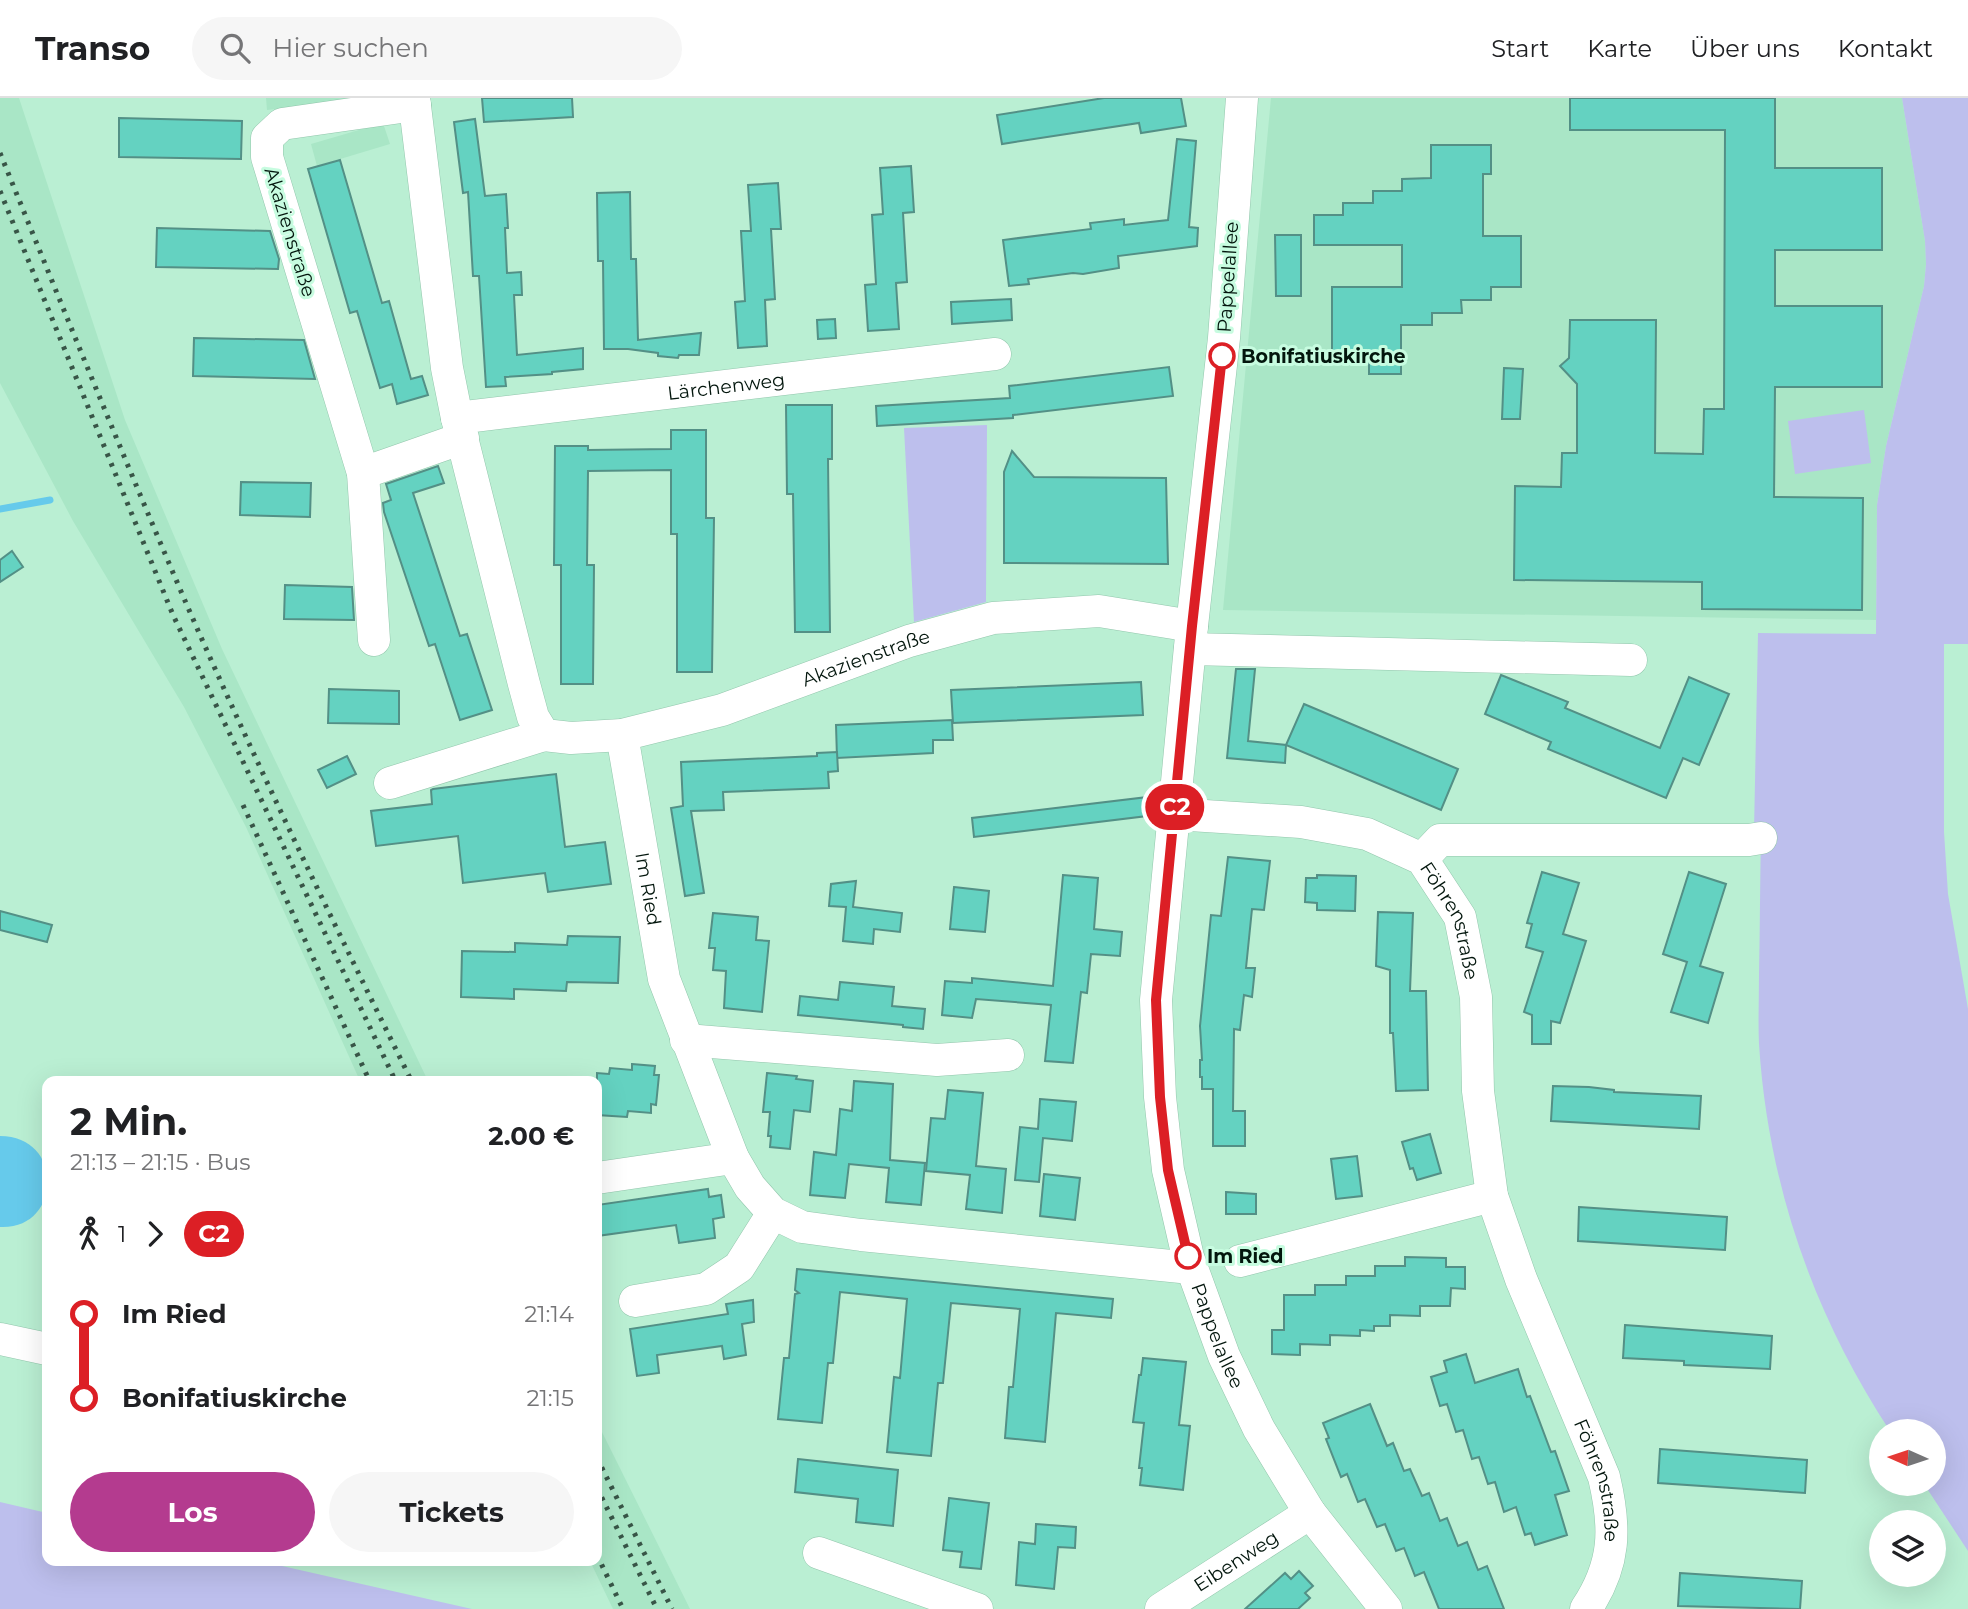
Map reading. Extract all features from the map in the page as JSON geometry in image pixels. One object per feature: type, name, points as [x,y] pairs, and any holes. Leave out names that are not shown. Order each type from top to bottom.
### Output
[{"type":"street","name":"Pappelallee","points":[[1242,98],[1224,338],[1191,637],[1156,1000],[1160,1097],[1168,1170],[1191,1268],[1224,1356],[1259,1429],[1310,1513],[1386,1609]]},
{"type":"street","name":"Akazienstraße","points":[[374,640],[363,472],[267,157],[267,138],[282,124],[414,102],[447,368],[524,684],[533,717],[544,735]]},
{"type":"street","name":"Lärchenweg","points":[[460,428],[995,354]]},
{"type":"street","points":[[363,472],[460,428]]},
{"type":"street","name":"Akazienstraße","points":[[390,783],[544,735],[571,738],[622,735],[722,710],[909,641],[993,618],[1099,611],[1191,637],[1631,660]]},
{"type":"street","name":"Im Ried","points":[[622,735],[664,979],[733,1158],[750,1187],[773,1213],[802,1227],[861,1235],[1191,1268]]},
{"type":"street","name":"Föhrenstraße","points":[[1174,814],[1301,822],[1367,834],[1422,859],[1460,918],[1476,997],[1478,1091],[1492,1196],[1521,1279],[1604,1477],[1612,1510],[1613,1542],[1598,1591],[1586,1609]]},
{"type":"street","points":[[1422,859],[1440,840],[1761,838]]},
{"type":"street","points":[[686,1040],[937,1060],[1008,1055]]},
{"type":"street","points":[[602,1177],[733,1158]]},
{"type":"street","points":[[1240,1261],[1492,1196]]},
{"type":"street","points":[[635,1301],[706,1289],[739,1267],[773,1213]]},
{"type":"street","points":[[0,1339],[42,1348]]},
{"type":"street","name":"Eibenweg","points":[[1161,1609],[1310,1513]]},
{"type":"street","points":[[820,1553],[977,1609]]},
{"type":"shaded area","points":[[0,98],[19,98],[125,420],[222,649],[426,1076],[358,1076],[246,827],[184,707],[73,521],[0,383]]},
{"type":"shaded area","points":[[266,98],[366,98],[267,110]]},
{"type":"shaded area","points":[[1271,98],[1902,98],[1925,241],[1926,264],[1924,286],[1886,446],[1877,505],[1876,620],[1223,610]]},
{"type":"shaded area","points":[[1902,98],[1968,98],[1968,644],[1944,644],[1944,832],[1948,894],[1968,1009],[1968,1551],[1946,1518],[1946,1510],[1941,1510],[1932,1496],[1946,1496],[1946,1419],[1883,1419],[1838,1341],[1817,1294],[1784,1197],[1772,1147],[1759,1044],[1761,832],[1754,831],[1758,633],[1876,634],[1877,505],[1886,446],[1924,286],[1925,241]]},
{"type":"shaded area","points":[[383,123],[390,144],[317,166],[311,144]]},
{"type":"shaded area","points":[[1864,410],[1871,463],[1795,474],[1788,421]]},
{"type":"shaded area","points":[[987,425],[986,602],[914,622],[904,428]]},
{"type":"shaded area","points":[[0,1136],[21,1140],[36,1151],[42,1161],[42,1203],[35,1214],[20,1224],[0,1227]]},
{"type":"shaded area","points":[[602,1432],[690,1609],[613,1609],[592,1566],[602,1566]]},
{"type":"shaded area","points":[[0,1502],[42,1512],[42,1566],[282,1566],[472,1609],[0,1609]]},
{"type":"building","points":[[482,98],[572,98],[573,117],[484,122]]},
{"type":"building","points":[[1104,98],[1181,98],[1186,126],[1141,133],[1139,123],[1002,144],[997,115]]},
{"type":"building","points":[[1570,98],[1775,98],[1775,168],[1882,168],[1882,250],[1775,250],[1775,306],[1882,306],[1882,387],[1775,387],[1774,497],[1863,498],[1862,610],[1702,609],[1702,582],[1514,580],[1515,486],[1561,487],[1562,453],[1577,453],[1577,384],[1560,366],[1569,358],[1570,320],[1656,320],[1655,453],[1703,454],[1704,409],[1724,409],[1725,130],[1570,130]]},
{"type":"building","points":[[119,118],[242,121],[241,159],[119,157]]},
{"type":"building","points":[[475,119],[485,196],[506,194],[507,273],[521,272],[522,295],[514,295],[517,355],[583,348],[583,369],[505,377],[506,386],[486,387],[479,276],[473,276],[468,192],[463,193],[454,122]]},
{"type":"building","points":[[1177,139],[1196,141],[1189,227],[1198,228],[1197,246],[1118,256],[1119,268],[1028,279],[1029,284],[1009,286],[1003,240],[1091,229],[1090,223],[1124,219],[1124,225],[1168,220]]},
{"type":"building","points":[[1431,145],[1491,145],[1491,174],[1483,174],[1483,236],[1521,236],[1521,287],[1491,287],[1491,300],[1461,300],[1462,313],[1432,313],[1432,325],[1401,325],[1401,374],[1369,374],[1369,363],[1360,363],[1360,356],[1332,356],[1332,287],[1402,287],[1402,245],[1314,245],[1314,215],[1343,215],[1343,203],[1373,203],[1373,191],[1402,191],[1402,179],[1431,178]]},
{"type":"building","points":[[340,160],[382,303],[389,301],[411,379],[422,376],[428,395],[397,404],[392,384],[380,388],[357,311],[350,313],[308,169]]},
{"type":"building","points":[[911,166],[914,212],[903,213],[907,282],[896,283],[899,329],[868,331],[865,285],[876,284],[872,215],[883,214],[880,168]]},
{"type":"building","points":[[778,183],[781,229],[771,229],[775,299],[765,300],[767,346],[738,348],[735,302],[745,301],[741,231],[751,231],[748,185]]},
{"type":"building","points":[[630,192],[631,259],[636,259],[638,340],[701,333],[699,355],[679,355],[678,358],[628,349],[604,349],[603,261],[598,261],[597,193]]},
{"type":"building","points":[[157,228],[270,231],[279,259],[278,269],[156,267]]},
{"type":"building","points":[[1275,235],[1301,235],[1301,296],[1276,296]]},
{"type":"building","points":[[1011,299],[1012,320],[952,324],[951,302]]},
{"type":"building","points":[[835,319],[836,338],[818,339],[817,320]]},
{"type":"building","points":[[194,338],[304,340],[315,379],[193,376]]},
{"type":"building","points":[[1169,367],[1173,396],[1013,415],[1013,418],[877,426],[876,406],[1010,398],[1009,386]]},
{"type":"building","points":[[1504,368],[1523,369],[1520,419],[1502,419]]},
{"type":"building","points":[[786,405],[832,405],[832,459],[828,459],[830,632],[795,632],[793,494],[787,494]]},
{"type":"building","points":[[671,430],[706,430],[706,518],[714,518],[712,672],[677,672],[677,534],[671,534],[671,470],[588,471],[587,565],[594,565],[593,684],[561,684],[561,565],[554,565],[555,446],[588,446],[588,450],[671,449]]},
{"type":"building","points":[[1012,451],[1034,477],[1166,478],[1168,564],[1004,563],[1004,472]]},
{"type":"building","points":[[438,466],[444,483],[413,493],[460,636],[467,634],[492,710],[460,720],[435,644],[429,646],[383,503],[391,500],[386,484]]},
{"type":"building","points":[[241,482],[311,483],[310,517],[240,515]]},
{"type":"building","points":[[12,551],[23,567],[0,582],[0,560]]},
{"type":"building","points":[[285,585],[352,587],[354,620],[284,619]]},
{"type":"building","points":[[1236,669],[1255,669],[1248,741],[1286,745],[1285,763],[1227,758]]},
{"type":"building","points":[[1501,675],[1568,702],[1565,708],[1660,748],[1689,677],[1729,694],[1699,765],[1683,758],[1666,798],[1548,749],[1551,742],[1485,714]]},
{"type":"building","points":[[1141,682],[1143,715],[953,723],[951,690]]},
{"type":"building","points":[[329,689],[399,691],[399,724],[328,723]]},
{"type":"building","points":[[1304,704],[1458,769],[1441,810],[1286,745]]},
{"type":"building","points":[[952,720],[953,740],[933,740],[933,753],[837,758],[836,725]]},
{"type":"building","points":[[837,752],[838,771],[828,772],[829,788],[723,792],[724,810],[691,811],[704,893],[685,896],[671,808],[683,806],[681,762],[817,756],[817,753]]},
{"type":"building","points":[[347,756],[356,774],[327,788],[318,770]]},
{"type":"building","points":[[556,774],[565,847],[605,842],[611,884],[548,892],[545,873],[463,883],[458,836],[376,846],[371,811],[432,804],[433,789]]},
{"type":"building","points":[[1148,797],[1147,816],[974,837],[972,818]]},
{"type":"building","points":[[1228,857],[1270,861],[1264,910],[1252,909],[1246,968],[1255,968],[1252,997],[1244,995],[1240,1030],[1234,1029],[1233,1111],[1245,1111],[1245,1146],[1213,1146],[1213,1089],[1202,1089],[1200,1077],[1200,1026],[1211,915],[1221,916]]},
{"type":"building","points":[[1542,872],[1579,883],[1563,934],[1586,941],[1560,1023],[1551,1021],[1551,1044],[1532,1044],[1532,1015],[1524,1012],[1543,952],[1526,947],[1532,924],[1527,923]]},
{"type":"building","points":[[1689,872],[1726,884],[1700,966],[1723,973],[1708,1023],[1671,1012],[1687,962],[1663,954]]},
{"type":"building","points":[[1063,875],[1098,878],[1094,929],[1122,932],[1120,956],[1091,954],[1087,993],[1081,992],[1073,1063],[1045,1061],[1051,1005],[976,999],[972,1018],[942,1015],[945,981],[972,983],[972,978],[1053,986]]},
{"type":"building","points":[[1317,875],[1356,876],[1355,911],[1317,910],[1317,903],[1305,902],[1306,878],[1317,878]]},
{"type":"building","points":[[856,881],[853,907],[902,913],[900,932],[874,929],[873,944],[843,941],[846,907],[829,906],[831,884]]},
{"type":"building","points":[[954,887],[989,891],[985,932],[950,929]]},
{"type":"building","points":[[0,911],[52,925],[47,942],[0,930]]},
{"type":"building","points":[[1378,912],[1413,913],[1410,991],[1426,991],[1428,1090],[1396,1091],[1393,1033],[1390,1033],[1390,970],[1376,966]]},
{"type":"building","points":[[713,913],[758,917],[756,940],[769,941],[762,1012],[724,1008],[726,971],[713,970],[715,948],[709,948]]},
{"type":"building","points":[[568,936],[620,937],[618,983],[567,982],[566,991],[514,989],[514,999],[461,997],[462,951],[515,952],[515,943],[567,945]]},
{"type":"building","points":[[840,982],[894,987],[892,1006],[925,1009],[923,1029],[798,1015],[800,996],[838,1000]]},
{"type":"building","points":[[632,1064],[655,1066],[654,1075],[659,1075],[656,1105],[651,1104],[651,1113],[628,1111],[627,1117],[602,1115],[602,1076],[597,1076],[597,1073],[609,1074],[610,1068],[632,1070]]},
{"type":"building","points":[[767,1073],[797,1076],[796,1079],[813,1081],[810,1112],[794,1110],[790,1149],[770,1147],[770,1112],[763,1112]]},
{"type":"building","points":[[854,1081],[893,1084],[890,1160],[925,1163],[921,1205],[886,1202],[889,1168],[849,1164],[845,1198],[810,1195],[814,1152],[836,1155],[840,1109],[852,1111]]},
{"type":"building","points":[[1553,1086],[1701,1096],[1699,1129],[1551,1121]]},
{"type":"building","points":[[948,1090],[983,1093],[976,1166],[1006,1169],[1002,1213],[966,1209],[970,1175],[926,1171],[931,1118],[945,1119]]},
{"type":"building","points":[[1040,1099],[1076,1102],[1072,1141],[1043,1138],[1039,1182],[1015,1180],[1020,1127],[1038,1129]]},
{"type":"building","points":[[1430,1134],[1441,1173],[1417,1180],[1413,1168],[1410,1169],[1402,1142]]},
{"type":"building","points":[[1357,1156],[1362,1196],[1336,1199],[1331,1159]]},
{"type":"building","points":[[1044,1174],[1080,1178],[1075,1220],[1040,1216]]},
{"type":"building","points":[[708,1189],[709,1197],[721,1195],[724,1217],[713,1219],[715,1238],[679,1243],[676,1225],[602,1235],[602,1204]]},
{"type":"building","points":[[1226,1192],[1256,1194],[1256,1214],[1226,1214]]},
{"type":"building","points":[[1579,1207],[1727,1217],[1725,1250],[1578,1241]]},
{"type":"building","points":[[1405,1257],[1446,1258],[1446,1267],[1465,1267],[1465,1289],[1451,1288],[1450,1306],[1420,1306],[1420,1316],[1390,1315],[1390,1326],[1374,1326],[1374,1331],[1360,1330],[1360,1336],[1330,1335],[1330,1345],[1300,1344],[1300,1355],[1272,1354],[1272,1330],[1284,1330],[1284,1295],[1315,1295],[1315,1285],[1346,1285],[1346,1276],[1375,1276],[1375,1266],[1405,1266]]},
{"type":"building","points":[[797,1269],[1113,1299],[1111,1318],[1056,1313],[1045,1442],[1005,1438],[1020,1309],[951,1303],[943,1383],[938,1383],[931,1456],[887,1452],[894,1377],[900,1378],[907,1299],[840,1292],[833,1363],[828,1363],[822,1423],[778,1419],[784,1358],[789,1358],[795,1294],[799,1293],[795,1290]]},
{"type":"building","points":[[753,1300],[754,1322],[742,1324],[746,1355],[724,1359],[722,1346],[657,1355],[659,1373],[637,1376],[630,1329],[728,1314],[726,1304]]},
{"type":"building","points":[[1625,1325],[1772,1336],[1770,1369],[1684,1365],[1684,1361],[1623,1358]]},
{"type":"building","points":[[1466,1354],[1475,1383],[1518,1369],[1551,1452],[1555,1451],[1569,1491],[1555,1495],[1567,1535],[1535,1545],[1531,1533],[1525,1535],[1516,1507],[1504,1512],[1495,1482],[1488,1484],[1479,1457],[1472,1459],[1463,1430],[1456,1432],[1447,1404],[1440,1406],[1431,1377],[1447,1372],[1444,1361]]},
{"type":"building","points":[[1143,1358],[1186,1362],[1179,1425],[1190,1426],[1183,1490],[1140,1485],[1144,1423],[1133,1422]]},
{"type":"building","points":[[1370,1404],[1387,1446],[1393,1443],[1404,1471],[1410,1469],[1422,1496],[1429,1493],[1440,1521],[1447,1518],[1458,1546],[1467,1542],[1478,1570],[1487,1566],[1504,1609],[1439,1609],[1424,1572],[1415,1576],[1404,1548],[1396,1551],[1385,1524],[1377,1527],[1365,1499],[1358,1502],[1347,1474],[1341,1477],[1326,1439],[1329,1438],[1323,1423]]},
{"type":"building","points":[[1660,1449],[1807,1460],[1805,1493],[1658,1483]]},
{"type":"building","points":[[798,1459],[898,1470],[893,1526],[856,1522],[858,1499],[795,1492]]},
{"type":"building","points":[[949,1498],[989,1503],[981,1569],[960,1567],[962,1552],[943,1550]]},
{"type":"building","points":[[1036,1524],[1076,1527],[1075,1548],[1058,1547],[1054,1589],[1016,1585],[1019,1542],[1035,1544]]},
{"type":"building","points":[[1299,1571],[1313,1586],[1305,1593],[1310,1598],[1298,1609],[1245,1609],[1285,1573],[1291,1579]]},
{"type":"building","points":[[1680,1573],[1802,1581],[1800,1609],[1678,1606]]},
{"type":"waterway","points":[[0,509],[50,500]]},
{"type":"railway","points":[[0,153],[186,603],[296,844],[409,1076]]},
{"type":"railway","points":[[0,191],[173,615],[393,1076]]},
{"type":"railway","points":[[243,805],[367,1076]]},
{"type":"railway","points":[[602,1468],[672,1609]]},
{"type":"railway","points":[[602,1498],[657,1609]]},
{"type":"railway","points":[[602,1565],[623,1609]]},
{"type":"bus line","name":"C2","points":[[1188,1256],[1168,1170],[1160,1097],[1156,1000],[1192,626],[1222,356]]},
{"type":"place","name":"Bonifatiuskirche","points":[[1222,356]]},
{"type":"place","name":"Im Ried","points":[[1188,1256]]}]
